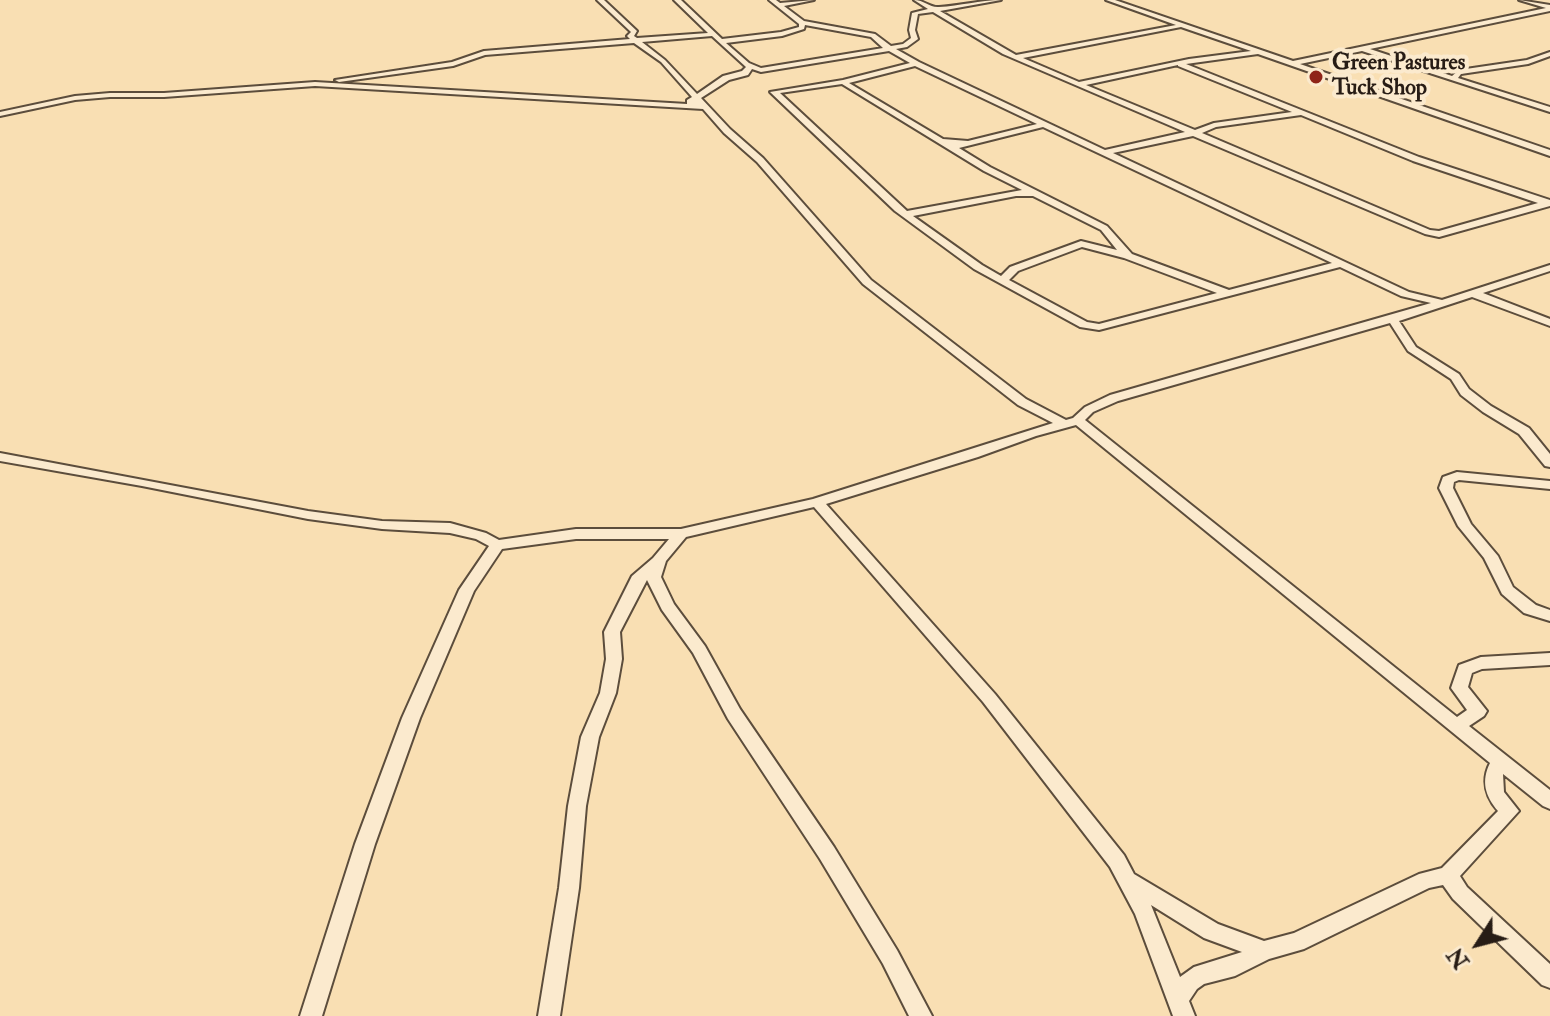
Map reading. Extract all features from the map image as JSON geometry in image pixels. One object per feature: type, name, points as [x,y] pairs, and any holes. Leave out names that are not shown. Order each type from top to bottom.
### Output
[{"type":"street","points":[[600,0],[635,32],[630,36],[663,61],[727,131],[760,160],[867,282],[1027,405],[1071,422],[1550,801]]},
{"type":"street","points":[[677,0],[715,34],[747,70]]},
{"type":"street","points":[[775,2],[811,0]]},
{"type":"street","points":[[917,0],[983,42],[1016,57],[1428,232],[1439,234],[1549,204]]},
{"type":"street","points":[[682,106],[726,78],[747,70],[891,50],[913,43],[913,15],[934,8],[998,0]]},
{"type":"street","points":[[1109,0],[1550,153]]},
{"type":"street","points":[[1522,0],[1550,8]]},
{"type":"street","points":[[775,2],[802,23],[873,35],[916,64],[1341,264],[1405,294],[1443,303]]},
{"type":"street","points":[[1290,64],[1550,8]]},
{"type":"street","points":[[722,41],[797,31],[802,28],[802,23]]},
{"type":"street","points":[[1016,57],[1183,26]]},
{"type":"street","points":[[0,114],[75,98],[315,84],[453,64],[484,53],[715,34]]},
{"type":"street","points":[[1365,50],[1550,110]]},
{"type":"street","points":[[1079,84],[1256,52]]},
{"type":"street","points":[[1454,78],[1455,74],[1466,71],[1528,62],[1550,54]]},
{"type":"street","points":[[916,64],[843,82],[774,92],[907,214],[983,270],[1084,325],[1099,327],[1341,264]]},
{"type":"street","points":[[1181,64],[1416,159],[1549,204]]},
{"type":"street","points":[[843,82],[955,149],[1104,228],[1128,256]]},
{"type":"street","points":[[315,84],[706,107]]},
{"type":"street","points":[[1103,152],[1193,133],[1214,125],[1236,124],[1282,113],[1307,113]]},
{"type":"street","points":[[941,141],[965,142],[1046,123]]},
{"type":"street","points":[[955,149],[965,142]]},
{"type":"street","points":[[907,214],[1016,193],[1038,193]]},
{"type":"street","points":[[983,270],[1010,271],[1109,234]]},
{"type":"street","points":[[1081,244],[1128,256],[1227,293]]},
{"type":"street","points":[[0,457],[308,515],[382,525],[450,528],[481,536],[497,545],[576,534],[681,534],[817,502],[1071,422],[1091,408],[1114,398],[1393,319],[1550,268]]},
{"type":"street","points":[[1002,281],[1010,271]]},
{"type":"street","points":[[1472,293],[1550,323]]},
{"type":"street","points":[[1405,294],[1410,299],[1413,313]]},
{"type":"street","points":[[1393,319],[1412,349],[1455,377],[1465,392],[1487,409],[1524,431],[1550,463]]},
{"type":"street","points":[[1027,405],[1031,433]]},
{"type":"street","points":[[1548,487],[1457,476],[1448,480],[1446,488],[1465,526],[1491,556],[1507,590],[1530,609],[1550,616]]},
{"type":"street","points":[[817,502],[989,698],[1086,819],[1128,880],[1144,911],[1181,1008]]},
{"type":"street","points":[[549,1016],[569,888],[577,806],[590,737],[608,693],[614,659],[612,632],[637,580],[681,534]]},
{"type":"street","points":[[311,1016],[365,844],[411,718],[467,590],[497,545]]},
{"type":"street","points":[[659,560],[653,577],[667,606],[699,650],[734,714],[827,853],[890,957],[921,1016]]},
{"type":"street","points":[[1457,726],[1478,711],[1459,688],[1465,669],[1481,663],[1550,659]]},
{"type":"street","points":[[1181,1008],[1185,984],[1203,972],[1232,967],[1264,951],[1297,942],[1426,880],[1448,875],[1471,847],[1510,811],[1499,802],[1491,783],[1500,761]]},
{"type":"street","points":[[1448,875],[1460,893],[1550,978]]},
{"type":"street","points":[[1128,880],[1211,931],[1264,951]]},
{"type":"place","name":"Green Pastures Tuck Shop","points":[[1316,77]]}]
